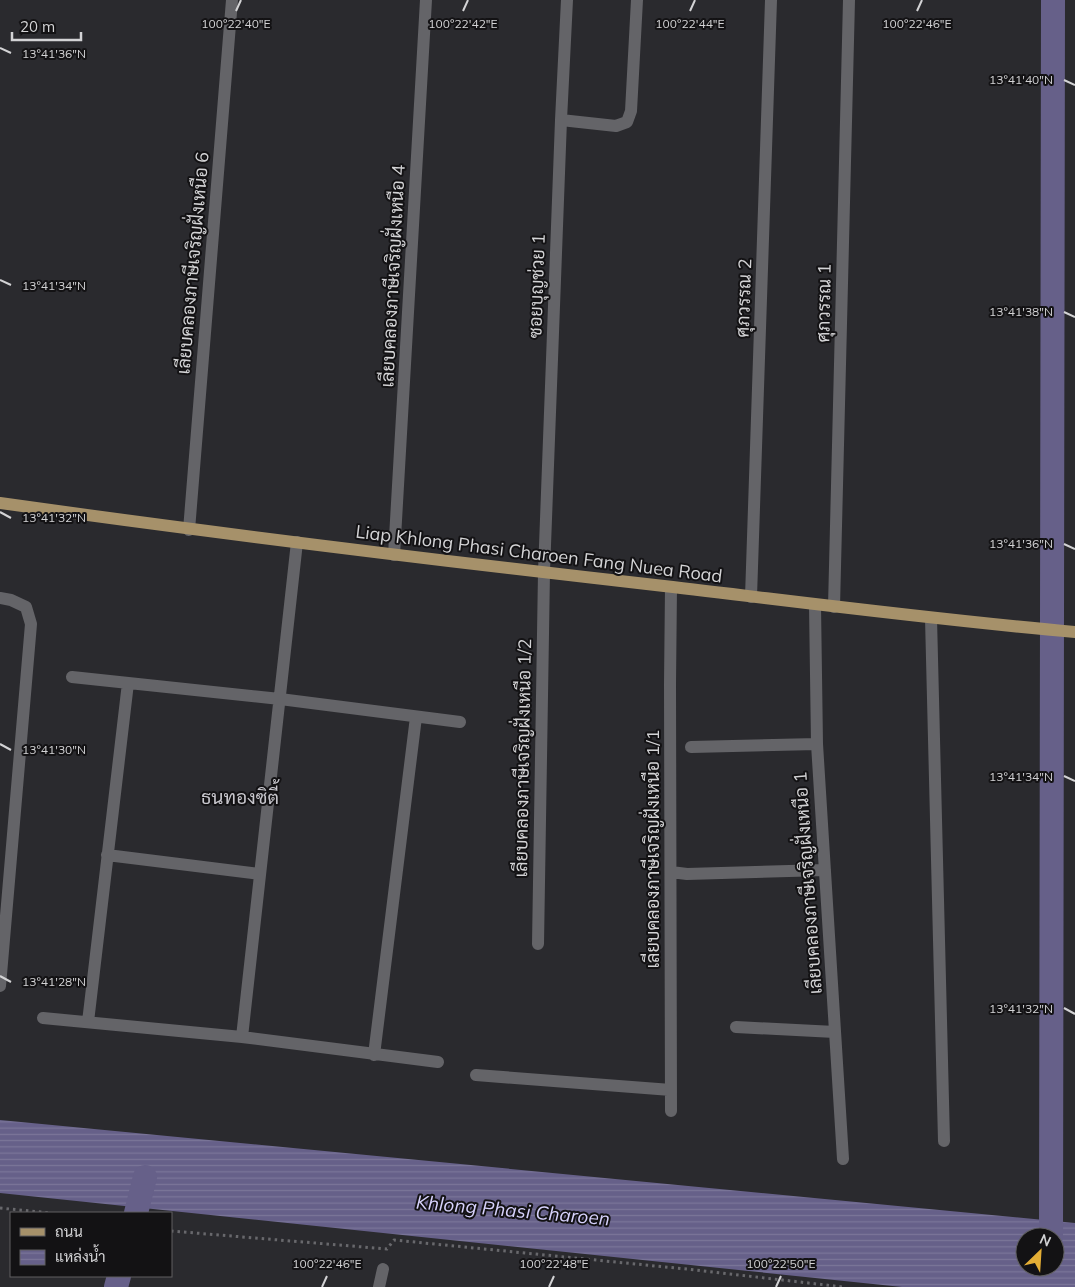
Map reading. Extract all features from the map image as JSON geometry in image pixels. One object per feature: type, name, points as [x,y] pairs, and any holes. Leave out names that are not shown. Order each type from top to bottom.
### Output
[{"type":"main road","name":"Liap Khlong Phasi Charoen Fang Nuea Road","points":[[0,503],[189,530],[394,555],[815,605],[1074,632]]},
{"type":"street","name":"เลียบคลองภาษีเจริญฝั่งเหนือ 6","points":[[189,530],[232,0]]},
{"type":"street","name":"เลียบคลองภาษีเจริญฝั่งเหนือ 4","points":[[394,555],[426,0]]},
{"type":"street","name":"ซอยบุญช่วย 1","points":[[544,572],[561,120],[568,0]]},
{"type":"street","points":[[561,120],[616,126],[627,122],[631,111],[637,0]]},
{"type":"street","name":"ศุภวรรณ 2","points":[[752,597],[771,0]]},
{"type":"street","name":"ศุภวรรณ 1","points":[[834,607],[849,0]]},
{"type":"street","points":[[242,1037],[297,542]]},
{"type":"street","name":"เลียบคลองภาษีเจริญฝั่งเหนือ 1/2","points":[[538,944],[544,572]]},
{"type":"street","name":"เลียบคลองภาษีเจริญฝั่งเหนือ 1/1","points":[[671,1111],[672,587]]},
{"type":"street","points":[[0,598],[11,600],[26,607],[32,624],[0,986]]},
{"type":"street","name":"เลียบคลองภาษีเจริญฝั่งเหนือ 1","points":[[815,605],[817,744],[843,1159]]},
{"type":"street","points":[[931,618],[944,1141]]},
{"type":"street","points":[[72,677],[280,699],[460,722]]},
{"type":"street","points":[[88,1022],[128,683]]},
{"type":"street","points":[[374,1055],[416,717]]},
{"type":"street","points":[[691,747],[817,744]]},
{"type":"street","points":[[107,855],[260,874]]},
{"type":"street","points":[[670,872],[687,874],[825,870]]},
{"type":"street","points":[[43,1018],[242,1037],[438,1062]]},
{"type":"street","points":[[736,1027],[835,1032]]},
{"type":"street","points":[[476,1075],[671,1090]]},
{"type":"street","points":[[379,1287],[383,1269]]},
{"type":"path","points":[[0,1208],[41,1212]]},
{"type":"path","points":[[172,1231],[387,1249],[394,1240],[696,1270],[843,1287]]},
{"type":"water","name":"Khlong Phasi Charoen","points":[[0,1120],[1075,1223],[1075,1287],[902,1287],[0,1193]]},
{"type":"waterway","points":[[1051,1227],[1053,0]]},
{"type":"waterway","points":[[136,1212],[145,1177]]},
{"type":"waterway","points":[[116,1287],[119,1277]]},
{"type":"district","name":"ธนทองซิตี้","points":[[240,797]]}]
